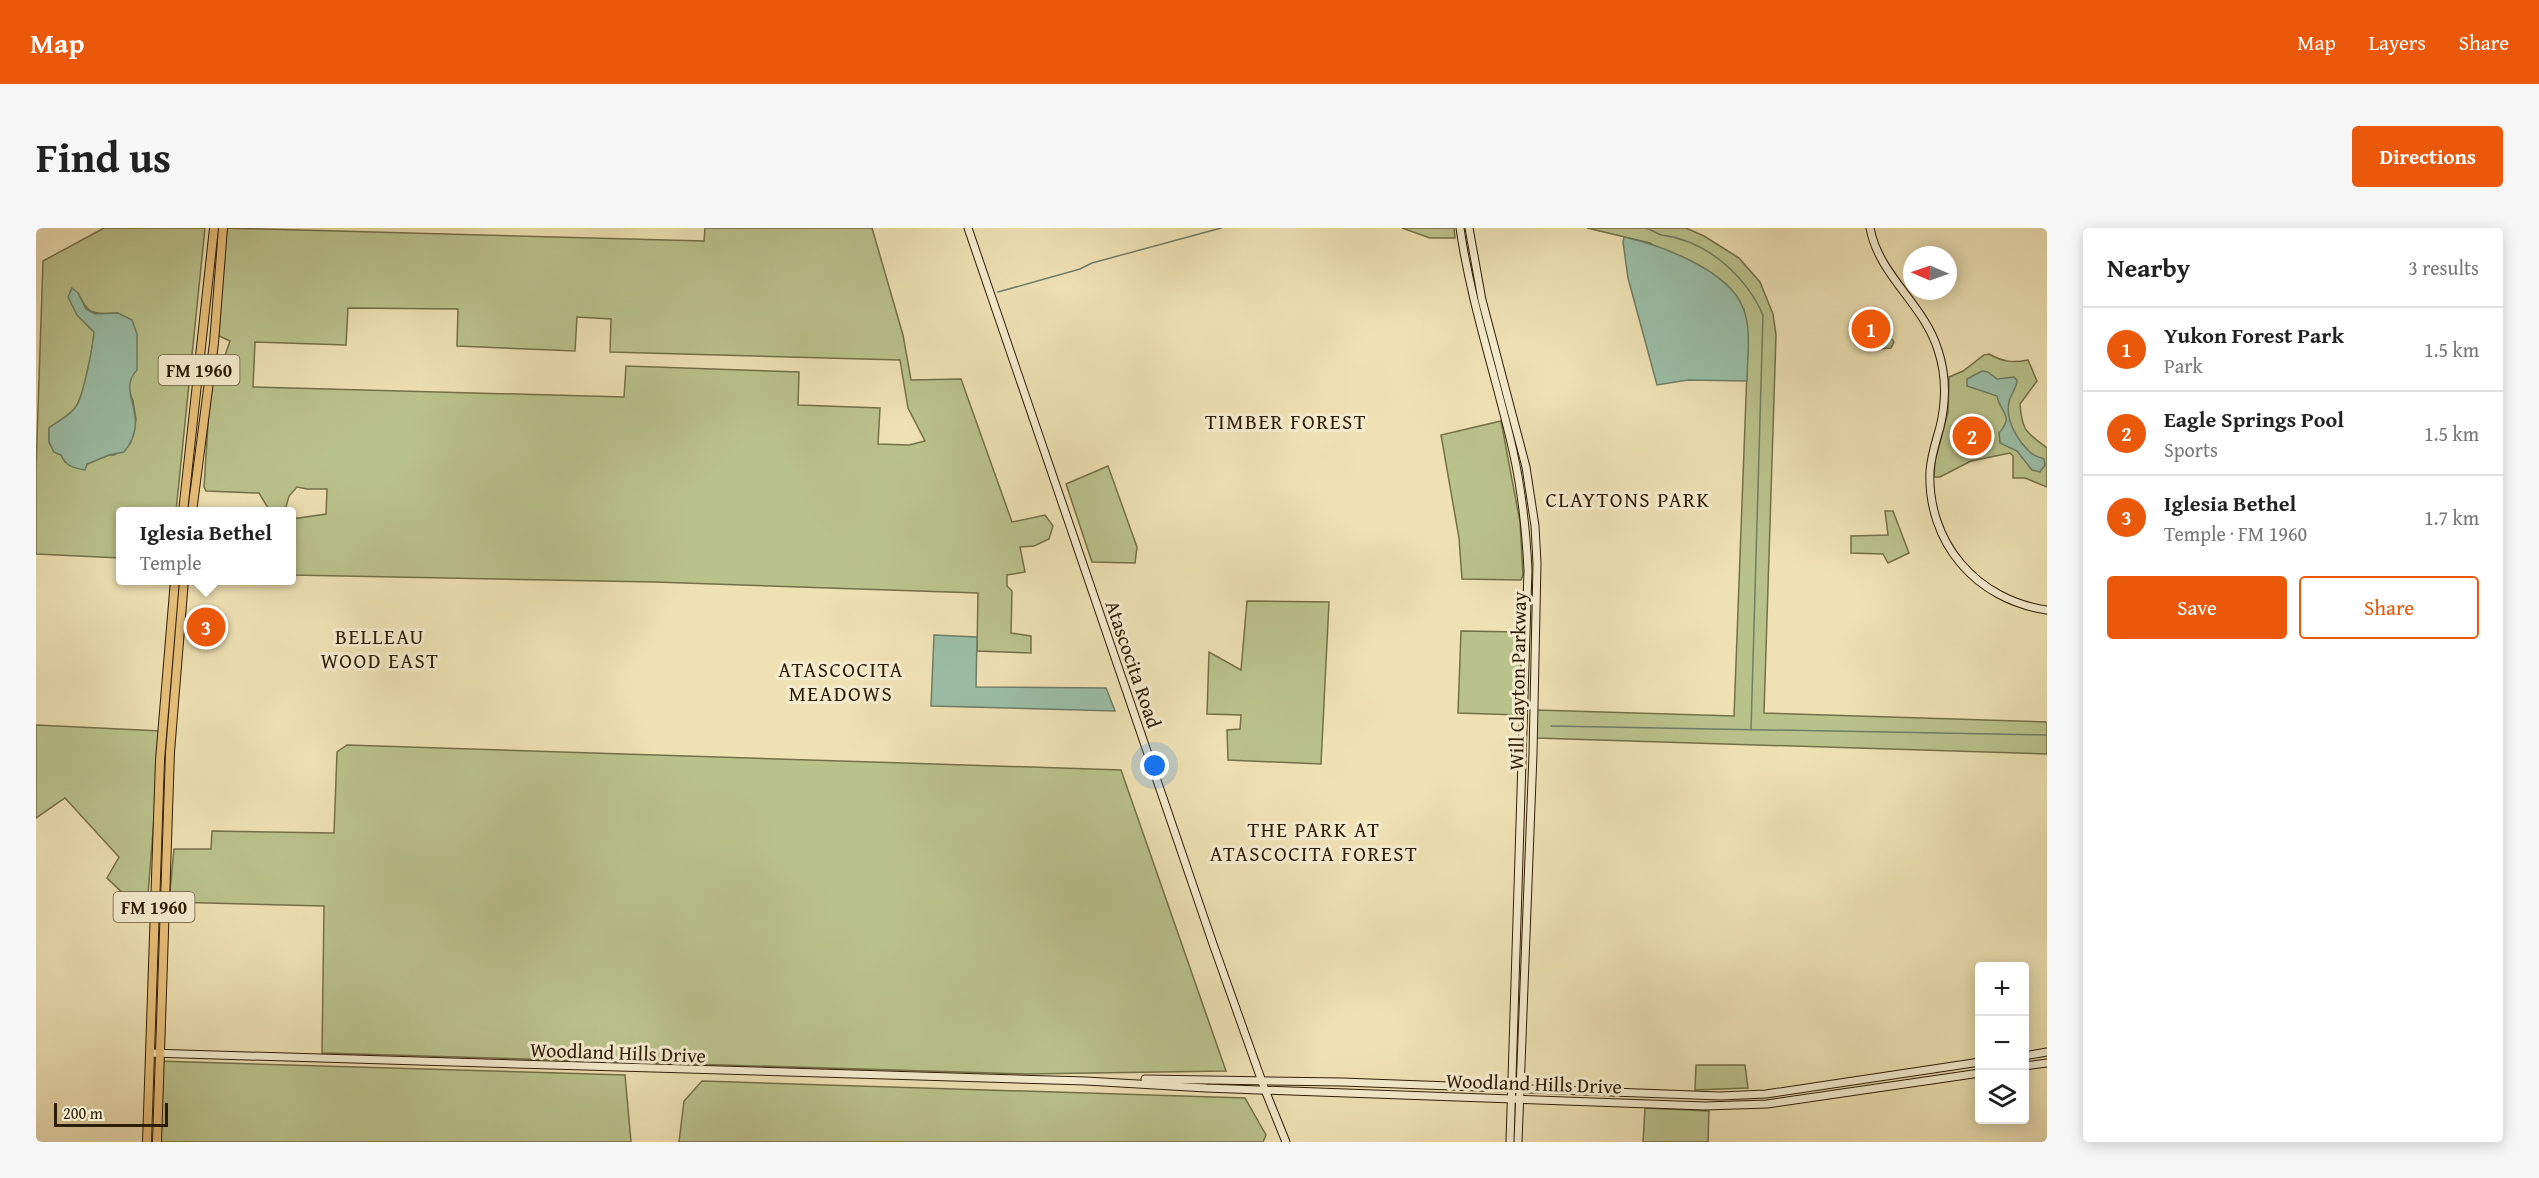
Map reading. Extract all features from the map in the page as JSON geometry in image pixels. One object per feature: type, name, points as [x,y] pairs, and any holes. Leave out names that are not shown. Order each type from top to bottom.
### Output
[{"type":"main road","name":"FM 1960","points":[[184,507],[213,228]]},
{"type":"main road","name":"FM 1960","points":[[193,507],[214,344],[223,228]]},
{"type":"main road","name":"Atascocita Road","points":[[968,228],[1261,1080],[1286,1142]]},
{"type":"main road","name":"Will Clayton Parkway","points":[[1460,228],[1476,311],[1514,437],[1528,570],[1510,1142]]},
{"type":"main road","name":"Will Clayton Parkway","points":[[1469,228],[1484,308],[1533,513],[1537,564],[1518,1142]]},
{"type":"main road","points":[[1870,228],[1878,256],[1930,330],[1940,356],[1944,402],[1930,470],[1932,510],[1939,528],[1957,559],[1984,586],[2015,602],[2047,610]]},
{"type":"main road","points":[[1476,311],[1484,308]]},
{"type":"main road","points":[[1524,516],[1533,513]]},
{"type":"main road","name":"FM 1960","points":[[147,1142],[159,771],[175,585]]},
{"type":"main road","name":"FM 1960","points":[[157,1142],[170,752],[184,585]]},
{"type":"main road","points":[[1526,659],[1535,659]]},
{"type":"main road","points":[[1521,841],[1529,841]]},
{"type":"main road","points":[[1518,923],[1527,922]]},
{"type":"main road","points":[[2029,1055],[2047,1052]]},
{"type":"main road","name":"Woodland Hills Drive","points":[[150,1053],[1086,1081],[1705,1106],[1745,1105],[1975,1074]]},
{"type":"main road","name":"Woodland Hills Drive","points":[[1086,1081],[1261,1080],[1521,1090],[1744,1095],[1975,1063]]},
{"type":"main road","points":[[2029,1065],[2047,1063]]},
{"type":"main road","points":[[1420,1096],[1422,1086]]},
{"type":"shaded area","points":[[104,228],[205,228],[176,507],[116,507],[116,558],[36,554],[36,469],[43,261]],"holes":[[[78,293],[85,306],[97,313],[118,313],[129,378],[128,389],[136,419],[130,444],[114,455],[87,464],[65,462],[61,455],[54,452],[49,442],[49,428],[76,407],[86,379],[94,332],[88,326]]]},
{"type":"shaded area","points":[[223,228],[704,241],[705,228],[872,228],[903,335],[911,380],[961,379],[1012,522],[1045,515],[1053,526],[1049,539],[1034,546],[1020,547],[1025,572],[1007,575],[1007,586],[1012,591],[1011,633],[1031,636],[1031,653],[977,651],[978,593],[655,582],[296,575],[296,518],[326,514],[327,489],[297,487],[289,496],[286,507],[267,507],[259,493],[206,491],[204,487],[212,361],[224,358],[230,341],[217,335]],"holes":[[[348,308],[458,309],[457,346],[575,351],[577,317],[611,319],[610,352],[900,360],[908,408],[925,441],[909,445],[878,444],[880,408],[798,405],[799,372],[626,366],[624,397],[253,387],[255,342],[346,345]]]},
{"type":"shaded area","points":[[1402,228],[1454,228],[1455,238],[1430,238]]},
{"type":"shaded area","points":[[1587,228],[1686,228],[1704,236],[1739,258],[1760,282],[1773,314],[1776,335],[1764,713],[2047,722],[2047,754],[1536,738],[1537,710],[1734,716],[1748,344],[1744,309],[1650,243]]},
{"type":"shaded area","points":[[1624,237],[1656,246],[1692,261],[1724,282],[1735,294],[1746,316],[1747,381],[1688,380],[1657,385],[1628,278]]},
{"type":"shaded area","points":[[72,288],[78,293],[86,309],[95,314],[118,313],[132,320],[137,334],[137,370],[131,379],[130,387],[135,416],[132,439],[124,452],[87,464],[85,470],[68,464],[61,455],[54,452],[49,442],[49,428],[69,414],[78,403],[93,339],[94,332],[77,315],[68,297]]},
{"type":"shaded area","points":[[1867,309],[1894,342],[1891,348],[1876,349],[1860,338],[1857,321],[1863,310]]},
{"type":"shaded area","points":[[1989,354],[2008,361],[2028,360],[2037,381],[2020,404],[2021,413],[2026,430],[2047,448],[2047,487],[2025,478],[2013,478],[2013,456],[2010,453],[1971,461],[1940,477],[1934,477],[1935,461],[1948,412],[1949,377]]},
{"type":"shaded area","points":[[1982,371],[1988,372],[1997,379],[2014,377],[2017,380],[2009,402],[2009,416],[2022,443],[2032,454],[2044,459],[2045,465],[2040,472],[2032,470],[2017,451],[2000,443],[1999,433],[2004,427],[2006,418],[1997,396],[1967,386],[1967,379]]},
{"type":"shaded area","points":[[1501,421],[1520,522],[1523,575],[1521,580],[1462,579],[1459,538],[1441,435]]},
{"type":"shaded area","points":[[1108,466],[1137,547],[1135,563],[1092,562],[1066,484]]},
{"type":"shaded area","points":[[1885,511],[1893,511],[1909,553],[1888,563],[1883,554],[1851,553],[1851,536],[1888,535]]},
{"type":"shaded area","points":[[1247,601],[1329,602],[1321,764],[1228,760],[1227,730],[1240,729],[1241,715],[1207,714],[1209,652],[1241,670]]},
{"type":"shaded area","points":[[1461,631],[1523,632],[1520,715],[1458,713]]},
{"type":"shaded area","points":[[934,635],[977,637],[976,687],[1106,688],[1115,711],[931,706]]},
{"type":"shaded area","points":[[36,725],[161,731],[147,907],[130,900],[107,878],[119,857],[65,798],[36,818]]},
{"type":"shaded area","points":[[347,745],[1121,770],[1226,1071],[1026,1074],[322,1053],[324,906],[169,902],[174,849],[211,849],[212,831],[334,833],[337,752]]},
{"type":"shaded area","points":[[157,1061],[625,1075],[631,1142],[156,1142]]},
{"type":"shaded area","points":[[1696,1065],[1745,1065],[1748,1088],[1695,1090]]},
{"type":"shaded area","points":[[702,1081],[1245,1098],[1266,1135],[1263,1142],[679,1142],[684,1101]]},
{"type":"shaded area","points":[[1645,1108],[1709,1111],[1708,1142],[1643,1142]]},
{"type":"waterway","points":[[998,292],[1080,269],[1092,263],[1221,228]]},
{"type":"waterway","points":[[1645,228],[1694,244],[1723,262],[1746,286],[1763,315],[1751,730]]},
{"type":"waterway","points":[[1551,726],[2047,735]]},
{"type":"place","name":"Yukon Forest Park","points":[[1871,329]]},
{"type":"place","name":"Eagle Springs Pool","points":[[1972,436]]},
{"type":"place","name":"Iglesia Bethel","points":[[206,627]]},
{"type":"district","name":"TIMBER FOREST","points":[[1286,421]]},
{"type":"district","name":"CLAYTONS PARK","points":[[1628,499]]},
{"type":"district","name":"BELLEAU WOOD EAST","points":[[380,648]]},
{"type":"district","name":"ATASCOCITA MEADOWS","points":[[841,681]]},
{"type":"district","name":"THE PARK AT ATASCOCITA FOREST","points":[[1314,841]]}]
